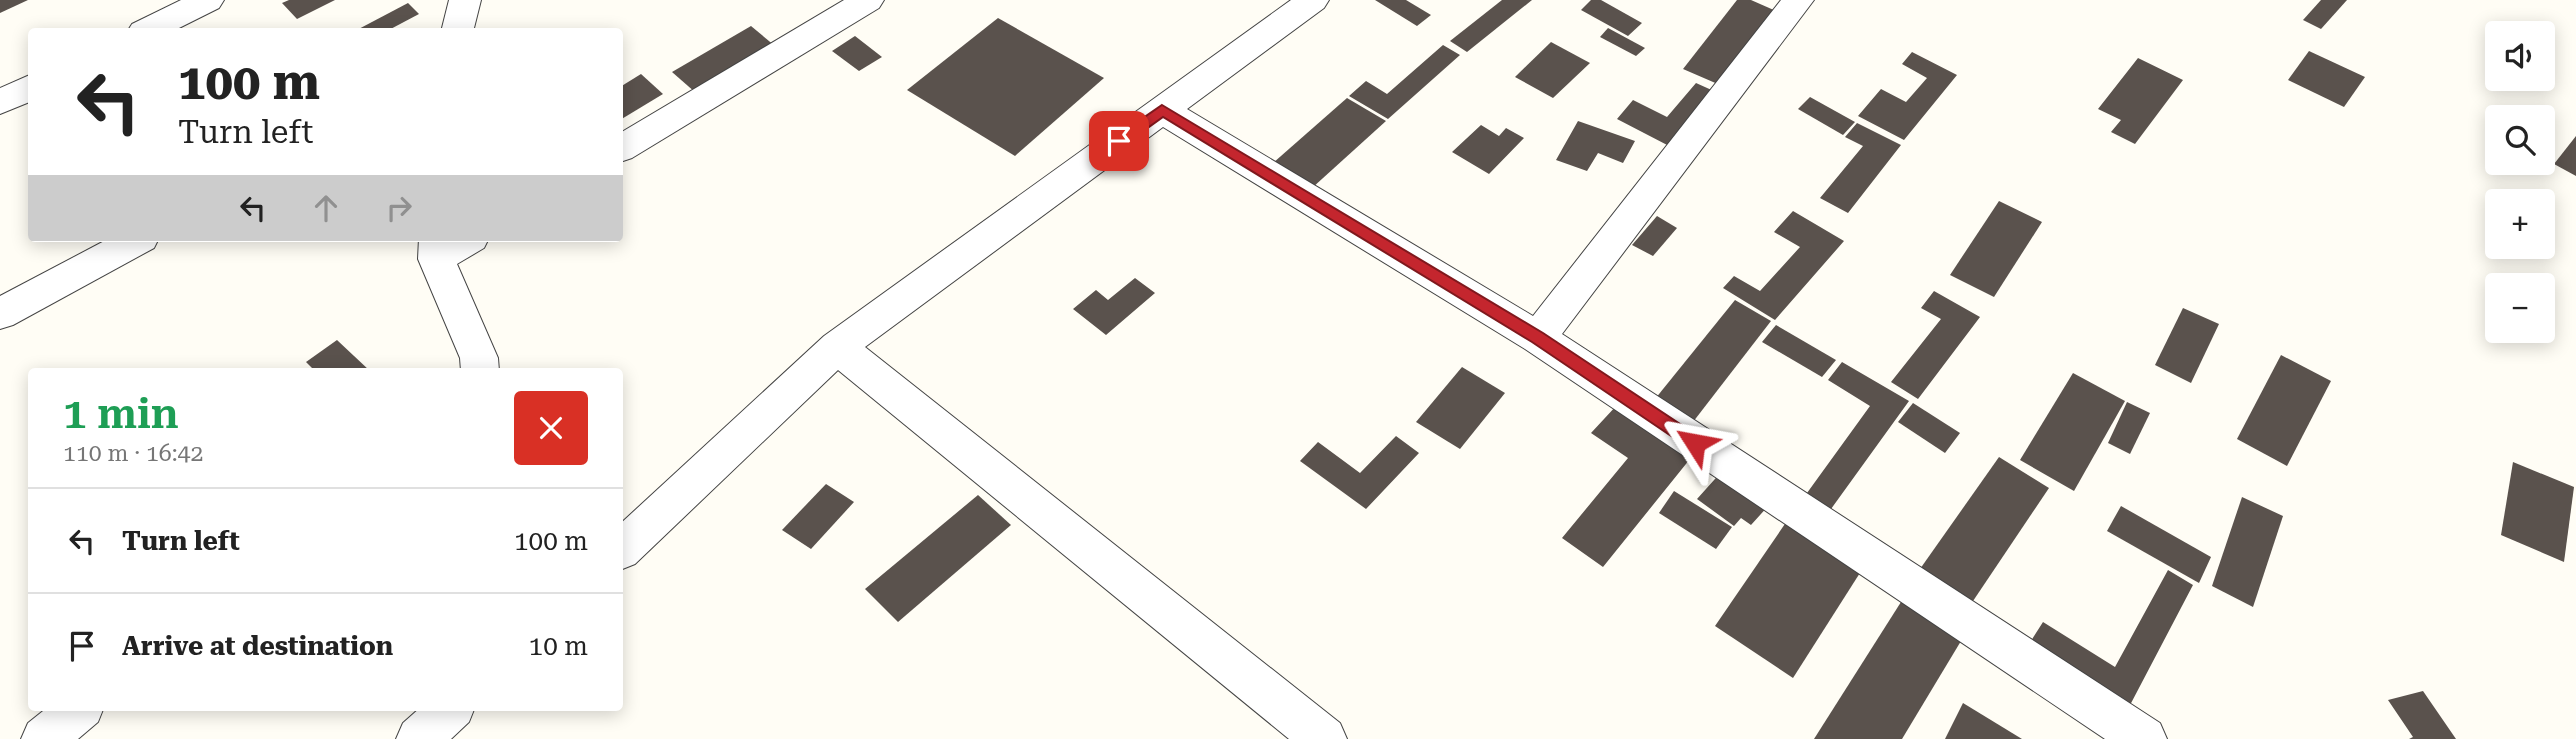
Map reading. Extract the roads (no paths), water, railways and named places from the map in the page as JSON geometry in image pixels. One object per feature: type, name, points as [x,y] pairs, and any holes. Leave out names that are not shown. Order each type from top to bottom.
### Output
[{"type":"street","points":[[151,28],[208,0]]},
{"type":"street","points":[[458,28],[465,0]]},
{"type":"street","points":[[623,147],[868,0]]},
{"type":"street","points":[[623,548],[837,347],[1314,0]]},
{"type":"street","points":[[1538,338],[1798,0]]},
{"type":"street","points":[[0,102],[28,88]]},
{"type":"street","points":[[1162,110],[1538,338],[2144,739]]},
{"type":"street","points":[[0,314],[134,242]]},
{"type":"street","points":[[457,242],[437,248],[479,358],[480,368]]},
{"type":"street","points":[[837,347],[1324,739]]},
{"type":"street","points":[[44,739],[77,711]]},
{"type":"street","points":[[419,739],[449,711]]}]
